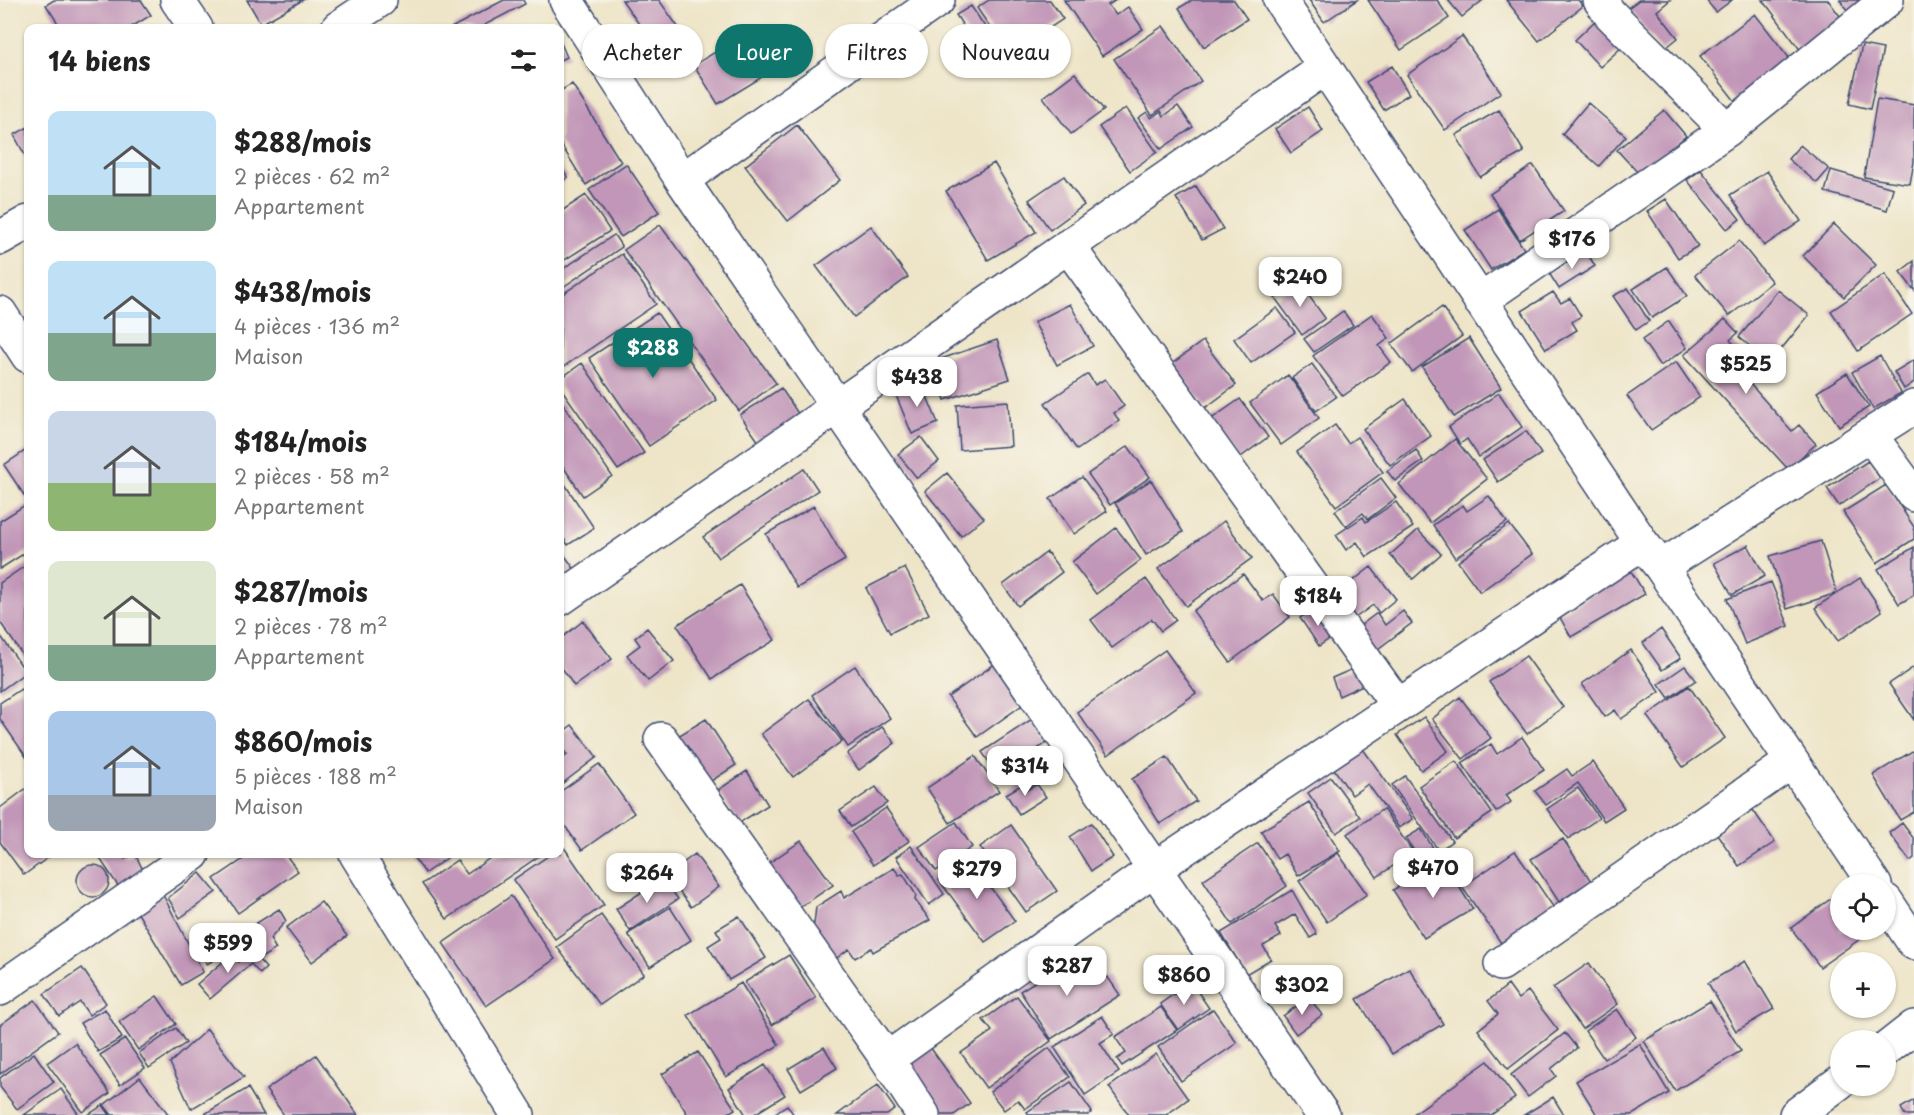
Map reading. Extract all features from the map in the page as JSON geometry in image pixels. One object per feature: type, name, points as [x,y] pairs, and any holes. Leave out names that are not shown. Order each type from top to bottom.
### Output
[{"type":"street","points":[[177,0],[193,24]]},
{"type":"street","points":[[344,24],[380,0]]},
{"type":"street","points":[[567,0],[682,180],[1323,1115]]},
{"type":"street","points":[[682,180],[938,0]]},
{"type":"street","points":[[1280,0],[1480,301],[1867,874]]},
{"type":"street","points":[[1600,0],[1610,14],[1727,130]]},
{"type":"street","points":[[1480,301],[1727,130],[1887,0]]},
{"type":"street","points":[[564,596],[1325,68]]},
{"type":"street","points":[[0,238],[24,224]]},
{"type":"street","points":[[1068,246],[1398,706]]},
{"type":"street","points":[[0,313],[24,350]]},
{"type":"street","points":[[887,1059],[1154,868],[1398,706],[1652,555],[1871,436],[1914,407]]},
{"type":"street","points":[[1871,436],[1914,495]]},
{"type":"street","points":[[661,739],[887,1059],[923,1115]]},
{"type":"street","points":[[1501,964],[1791,762]]},
{"type":"street","points":[[0,989],[187,858]]},
{"type":"street","points":[[358,858],[518,1115]]},
{"type":"street","points":[[1896,916],[1914,943]]},
{"type":"street","points":[[1896,1041],[1914,1028]]},
{"type":"street","points":[[1796,1115],[1830,1090]]},
{"type":"building","points":[[54,0],[141,0],[151,15],[136,24],[58,24],[46,5]]},
{"type":"building","points":[[247,0],[303,0],[261,24]]},
{"type":"building","points":[[504,0],[523,0],[525,4],[487,24],[459,24]]},
{"type":"building","points":[[622,0],[659,0],[676,24],[639,24]]},
{"type":"building","points":[[989,0],[1050,0],[1063,19],[1056,24],[988,24],[977,8]]},
{"type":"building","points":[[1064,0],[1116,0],[1108,5],[1116,15],[1128,7],[1143,29],[1102,56]]},
{"type":"building","points":[[1192,0],[1234,0],[1247,19],[1204,47],[1179,8]]},
{"type":"building","points":[[1309,0],[1357,0],[1324,22]]},
{"type":"building","points":[[1368,0],[1437,0],[1449,18],[1401,50]]},
{"type":"building","points":[[1448,0],[1483,0],[1462,17]]},
{"type":"building","points":[[1506,0],[1578,0],[1583,6],[1539,41]]},
{"type":"building","points":[[1639,0],[1670,0],[1657,11],[1678,38],[1662,51],[1628,8]]},
{"type":"building","points":[[1706,0],[1732,0],[1716,12]]},
{"type":"building","points":[[1763,0],[1828,0],[1843,20],[1801,51]]},
{"type":"building","points":[[1840,0],[1874,0],[1851,16]]},
{"type":"building","points":[[971,6],[983,24],[962,24],[956,15]]},
{"type":"building","points":[[1755,14],[1790,59],[1735,101],[1700,56]]},
{"type":"building","points":[[1598,18],[1623,46],[1600,67],[1575,40]]},
{"type":"building","points":[[1163,26],[1201,81],[1152,115],[1114,59]]},
{"type":"building","points":[[1462,36],[1501,92],[1445,130],[1407,75]]},
{"type":"building","points":[[1862,45],[1883,49],[1870,109],[1849,104]]},
{"type":"building","points":[[715,52],[715,78],[760,78],[718,104],[702,78],[703,59]]},
{"type":"building","points":[[1392,66],[1409,94],[1384,110],[1366,82]]},
{"type":"building","points":[[1075,73],[1104,110],[1071,134],[1043,97]]},
{"type":"building","points":[[572,84],[621,162],[586,185],[564,149],[564,89]]},
{"type":"building","points":[[1877,99],[1914,105],[1914,162],[1910,184],[1864,177]]},
{"type":"building","points":[[1588,103],[1626,136],[1599,166],[1562,134]]},
{"type":"building","points":[[1178,106],[1193,127],[1161,149],[1138,118],[1147,112],[1151,118],[1161,111],[1164,116]]},
{"type":"building","points":[[1308,107],[1323,131],[1291,153],[1275,129]]},
{"type":"building","points":[[1126,108],[1157,152],[1130,171],[1099,127]]},
{"type":"building","points":[[1499,110],[1524,152],[1480,177],[1456,135]]},
{"type":"building","points":[[1664,110],[1686,136],[1640,175],[1617,150]]},
{"type":"building","points":[[797,125],[840,180],[788,221],[745,166]]},
{"type":"building","points":[[24,129],[24,153],[14,135]]},
{"type":"building","points":[[1800,145],[1829,169],[1817,183],[1788,159]]},
{"type":"building","points":[[994,163],[1036,232],[988,260],[946,191]]},
{"type":"building","points":[[626,164],[659,212],[621,237],[589,190]]},
{"type":"building","points":[[1533,165],[1564,211],[1520,240],[1490,194]]},
{"type":"building","points":[[1701,170],[1740,219],[1727,229],[1687,180]]},
{"type":"building","points":[[1831,170],[1893,188],[1887,210],[1825,192]]},
{"type":"building","points":[[1767,171],[1801,221],[1764,246],[1730,195]]},
{"type":"building","points":[[1064,176],[1084,205],[1050,230],[1029,200]]},
{"type":"building","points":[[1196,186],[1223,229],[1202,240],[1176,198]]},
{"type":"building","points":[[586,195],[610,231],[564,260],[564,209]]},
{"type":"building","points":[[1666,199],[1698,246],[1678,258],[1647,211]]},
{"type":"building","points":[[1498,209],[1524,249],[1491,270],[1465,230]]},
{"type":"building","points":[[1834,224],[1876,265],[1844,297],[1803,256]]},
{"type":"building","points":[[660,225],[776,383],[739,411],[624,250]]},
{"type":"building","points":[[871,226],[908,277],[854,317],[816,266]]},
{"type":"building","points":[[614,235],[622,247],[564,286],[564,268]]},
{"type":"building","points":[[1739,241],[1772,282],[1729,316],[1695,275]]},
{"type":"building","points":[[1586,251],[1595,266],[1559,289],[1549,273]]},
{"type":"building","points":[[622,254],[656,304],[564,366],[564,293]]},
{"type":"building","points":[[1914,261],[1914,290],[1900,272]]},
{"type":"building","points":[[1667,267],[1687,296],[1652,318],[1633,289]]},
{"type":"building","points":[[1885,274],[1912,314],[1858,351],[1831,311]]},
{"type":"building","points":[[1298,281],[1325,318],[1302,335],[1275,298]]},
{"type":"building","points":[[1628,288],[1649,321],[1636,330],[1613,296]]},
{"type":"building","points":[[1778,290],[1809,315],[1770,363],[1739,337]]},
{"type":"building","points":[[1553,292],[1561,303],[1570,298],[1581,316],[1572,322],[1577,330],[1546,349],[1522,311]]},
{"type":"building","points":[[1070,304],[1093,346],[1057,365],[1034,322]]},
{"type":"building","points":[[1442,307],[1462,336],[1412,372],[1391,344]]},
{"type":"building","points":[[1277,308],[1295,332],[1251,363],[1234,339]]},
{"type":"building","points":[[1343,311],[1353,325],[1314,352],[1304,339]]},
{"type":"building","points":[[657,313],[717,400],[649,446],[589,358]]},
{"type":"building","points":[[1372,314],[1389,338],[1379,346],[1391,362],[1343,396],[1313,356]]},
{"type":"building","points":[[1725,319],[1738,333],[1730,340],[1744,355],[1733,365],[1792,431],[1799,425],[1816,444],[1788,469],[1684,355]]},
{"type":"building","points":[[1669,321],[1687,348],[1660,366],[1642,340]]},
{"type":"building","points":[[1469,338],[1501,388],[1454,417],[1422,367]]},
{"type":"building","points":[[997,340],[1010,379],[945,400],[932,362]]},
{"type":"building","points":[[1203,341],[1236,385],[1205,408],[1173,363]]},
{"type":"building","points":[[1880,356],[1901,393],[1873,409],[1852,372]]},
{"type":"building","points":[[1914,360],[1914,382],[1904,389],[1894,372]]},
{"type":"building","points":[[1676,362],[1700,397],[1651,430],[1627,396]]},
{"type":"building","points":[[582,363],[644,453],[618,470],[564,393],[564,376]]},
{"type":"building","points":[[1312,364],[1336,397],[1316,411],[1292,378]]},
{"type":"building","points":[[1847,373],[1869,407],[1839,426],[1817,392]]},
{"type":"building","points":[[1088,374],[1095,385],[1105,379],[1124,406],[1114,413],[1119,421],[1077,450],[1045,403]]},
{"type":"building","points":[[1288,375],[1319,418],[1281,445],[1250,403]]},
{"type":"building","points":[[921,382],[938,423],[912,434],[895,393]]},
{"type":"building","points":[[781,388],[801,418],[761,445],[740,415]]},
{"type":"building","points":[[1499,393],[1522,427],[1479,457],[1467,439],[1460,444],[1449,427]]},
{"type":"building","points":[[1240,399],[1268,437],[1238,459],[1210,420]]},
{"type":"building","points":[[1405,399],[1431,436],[1390,465],[1363,429]]},
{"type":"building","points":[[1008,401],[1011,446],[960,450],[957,405]]},
{"type":"building","points":[[564,405],[612,476],[583,496],[564,468]]},
{"type":"building","points":[[1335,425],[1348,443],[1357,437],[1383,472],[1336,506],[1297,452]]},
{"type":"building","points":[[1526,431],[1541,454],[1498,482],[1483,460]]},
{"type":"building","points":[[921,437],[939,461],[917,478],[898,454]]},
{"type":"building","points":[[1455,439],[1487,479],[1430,523],[1399,484]]},
{"type":"building","points":[[1128,446],[1150,477],[1110,505],[1088,474]]},
{"type":"building","points":[[1416,450],[1423,461],[1395,481],[1387,471]]},
{"type":"building","points":[[24,452],[24,495],[4,465]]},
{"type":"building","points":[[1868,461],[1880,478],[1839,506],[1827,488]]},
{"type":"building","points":[[804,469],[818,490],[718,558],[703,537]]},
{"type":"building","points":[[947,473],[984,518],[961,536],[925,491]]},
{"type":"building","points":[[1082,477],[1107,511],[1074,534],[1050,499]]},
{"type":"building","points":[[1381,478],[1396,498],[1368,519],[1363,513],[1346,526],[1335,511]]},
{"type":"building","points":[[1151,480],[1183,532],[1146,555],[1115,503]]},
{"type":"building","points":[[564,483],[594,528],[568,545],[564,539]]},
{"type":"building","points":[[1886,485],[1914,527],[1914,539],[1877,563],[1843,512]]},
{"type":"building","points":[[1489,496],[1507,522],[1455,558],[1433,525],[1463,505],[1467,511]]},
{"type":"building","points":[[1396,502],[1413,527],[1367,557],[1357,542],[1346,550],[1336,535],[1363,517],[1366,522]]},
{"type":"building","points":[[24,506],[24,554],[0,569],[0,521]]},
{"type":"building","points":[[814,506],[845,560],[797,588],[766,534]]},
{"type":"building","points":[[1224,521],[1252,558],[1186,606],[1158,569]]},
{"type":"building","points":[[1509,524],[1532,554],[1480,592],[1458,562]]},
{"type":"building","points":[[1116,528],[1141,560],[1096,594],[1072,562]]},
{"type":"building","points":[[1418,530],[1441,554],[1413,579],[1390,555]]},
{"type":"building","points":[[1821,541],[1837,593],[1787,609],[1770,556]]},
{"type":"building","points":[[1748,545],[1765,576],[1732,595],[1714,563]]},
{"type":"building","points":[[1914,547],[1914,595],[1899,604],[1878,569]]},
{"type":"building","points":[[1047,552],[1062,572],[1018,606],[1003,585]]},
{"type":"building","points":[[564,554],[576,571],[564,580]]},
{"type":"building","points":[[24,567],[24,657],[0,622],[0,583]]},
{"type":"building","points":[[1371,567],[1396,599],[1379,613],[1373,605],[1355,618],[1336,594]]},
{"type":"building","points":[[905,568],[929,614],[890,633],[866,588]]},
{"type":"building","points":[[1631,571],[1645,594],[1571,637],[1558,614]]},
{"type":"building","points":[[1243,574],[1263,601],[1273,594],[1290,617],[1230,662],[1193,611]]},
{"type":"building","points":[[1860,578],[1882,611],[1838,641],[1815,608]]},
{"type":"building","points":[[1146,579],[1176,620],[1161,631],[1152,619],[1112,648],[1091,620]]},
{"type":"building","points":[[1771,582],[1789,626],[1745,644],[1727,599]]},
{"type":"building","points":[[740,585],[775,640],[712,679],[677,625]]},
{"type":"building","points":[[1316,607],[1335,635],[1319,646],[1300,618]]},
{"type":"building","points":[[1403,611],[1412,623],[1370,655],[1352,632],[1377,613],[1385,625]]},
{"type":"building","points":[[583,621],[612,659],[574,686],[564,671],[564,636]]},
{"type":"building","points":[[647,628],[674,661],[648,681],[627,655],[640,645],[635,638]]},
{"type":"building","points":[[1661,629],[1681,658],[1662,670],[1643,643]]},
{"type":"building","points":[[0,635],[24,669],[24,673],[0,691]]},
{"type":"building","points":[[1165,650],[1196,693],[1108,755],[1077,712]]},
{"type":"building","points":[[1631,650],[1660,692],[1621,719],[1615,710],[1605,717],[1582,684]]},
{"type":"building","points":[[1526,656],[1563,707],[1527,734],[1489,682]]},
{"type":"building","points":[[996,663],[1025,703],[977,737],[948,697]]},
{"type":"building","points":[[855,666],[890,718],[848,747],[812,695]]},
{"type":"building","points":[[1685,666],[1696,680],[1669,698],[1659,684]]},
{"type":"building","points":[[1914,667],[1914,720],[1889,684]]},
{"type":"building","points":[[1355,668],[1363,685],[1339,696],[1332,678]]},
{"type":"building","points":[[1689,686],[1725,738],[1683,767],[1647,716]]},
{"type":"building","points":[[21,689],[24,693],[24,754],[0,719],[0,703]]},
{"type":"building","points":[[1460,697],[1491,738],[1463,759],[1432,719]]},
{"type":"building","points":[[809,699],[842,741],[793,777],[761,734]]},
{"type":"building","points":[[1424,717],[1448,751],[1421,770],[1397,735]]},
{"type":"building","points":[[706,719],[736,765],[708,783],[678,736]]},
{"type":"building","points":[[1032,719],[1048,742],[998,775],[982,752]]},
{"type":"building","points":[[572,725],[597,757],[564,782],[564,758],[567,755],[564,751],[564,731]]},
{"type":"building","points":[[882,727],[895,743],[859,770],[847,754]]},
{"type":"building","points":[[1522,737],[1544,770],[1506,795],[1511,802],[1496,812],[1462,763],[1491,744],[1497,754]]},
{"type":"building","points":[[1363,749],[1413,819],[1399,828],[1368,784],[1352,795],[1334,769]]},
{"type":"building","points":[[1914,750],[1914,812],[1900,820],[1873,775]]},
{"type":"building","points":[[975,756],[999,791],[950,823],[927,788]]},
{"type":"building","points":[[1167,757],[1196,801],[1160,824],[1132,779]]},
{"type":"building","points":[[1456,761],[1492,813],[1454,838],[1419,786]]},
{"type":"building","points":[[1593,762],[1624,808],[1604,821],[1578,783],[1546,805],[1535,791],[1567,769],[1572,776]]},
{"type":"building","points":[[599,764],[634,813],[582,850],[564,825],[564,789]]},
{"type":"building","points":[[747,771],[768,805],[739,823],[718,790]]},
{"type":"building","points":[[1405,776],[1452,841],[1439,851],[1392,785]]},
{"type":"building","points":[[1331,777],[1360,817],[1336,833],[1308,793]]},
{"type":"building","points":[[1023,784],[1027,790],[1037,784],[1046,797],[1019,814],[1006,794]]},
{"type":"building","points":[[876,787],[887,803],[851,827],[840,811]]},
{"type":"building","points":[[1578,788],[1599,818],[1568,839],[1547,809]]},
{"type":"building","points":[[24,790],[24,858],[47,858],[24,875],[0,842],[0,808]]},
{"type":"building","points":[[1309,802],[1340,851],[1298,876],[1285,854],[1277,859],[1261,831]]},
{"type":"building","points":[[886,808],[909,841],[873,865],[851,832]]},
{"type":"building","points":[[1383,809],[1413,852],[1377,877],[1347,834]]},
{"type":"building","points":[[1753,810],[1775,842],[1739,866],[1717,834]]},
{"type":"building","points":[[956,822],[972,847],[936,871],[919,847]]},
{"type":"building","points":[[1091,823],[1113,857],[1091,871],[1070,837]]},
{"type":"building","points":[[1902,823],[1914,839],[1914,858],[1910,861],[1889,833]]},
{"type":"building","points":[[1011,825],[1057,891],[1026,912],[980,847]]},
{"type":"building","points":[[1421,829],[1437,854],[1422,864],[1406,838]]},
{"type":"building","points":[[1563,839],[1591,881],[1559,902],[1531,859]]},
{"type":"building","points":[[801,841],[833,885],[796,910],[766,865]]},
{"type":"building","points":[[1258,843],[1287,886],[1232,924],[1203,880]]},
{"type":"building","points":[[911,846],[944,894],[929,905],[896,857]]},
{"type":"building","points":[[564,847],[604,905],[555,939],[513,880],[545,858],[564,858]]},
{"type":"building","points":[[1515,851],[1554,908],[1501,943],[1462,887]]},
{"type":"building","points":[[1338,853],[1367,894],[1327,922],[1299,881]]},
{"type":"building","points":[[695,854],[719,887],[691,907],[667,875]]},
{"type":"building","points":[[100,858],[137,858],[145,874],[120,889]]},
{"type":"building","points":[[245,858],[288,858],[298,871],[238,913],[214,879]]},
{"type":"building","points":[[414,858],[447,858],[425,873]]},
{"type":"building","points":[[490,858],[536,858],[447,919],[422,884],[457,860],[467,874]]},
{"type":"building","points":[[969,858],[1015,921],[985,942],[939,880]]},
{"type":"building","points":[[1442,859],[1473,909],[1424,938],[1393,890]]},
{"type":"building","points":[[93,865],[104,870],[109,881],[104,892],[93,897],[82,892],[77,881],[82,870]]},
{"type":"building","points":[[894,868],[899,875],[903,874],[916,895],[915,900],[930,920],[873,952],[871,948],[855,958],[849,949],[830,963],[809,928],[814,924],[816,907],[841,891],[844,898]]},
{"type":"building","points":[[200,873],[216,892],[180,918],[168,898]]},
{"type":"building","points":[[663,878],[678,899],[630,931],[616,909]]},
{"type":"building","points":[[1292,890],[1317,934],[1310,938],[1295,914],[1275,926],[1281,936],[1263,946],[1271,959],[1246,974],[1221,933]]},
{"type":"building","points":[[163,895],[203,972],[181,985],[136,910]]},
{"type":"building","points":[[511,896],[555,959],[486,1006],[443,943]]},
{"type":"building","points":[[1830,899],[1830,940],[1859,940],[1841,952],[1830,952],[1830,960],[1820,967],[1791,928]]},
{"type":"building","points":[[321,902],[347,936],[312,962],[286,928]]},
{"type":"building","points":[[670,907],[691,940],[650,967],[628,934]]},
{"type":"building","points":[[279,909],[286,921],[270,939],[276,949],[261,958],[253,948],[240,957],[233,938]]},
{"type":"building","points":[[601,915],[644,974],[600,1005],[557,947]]},
{"type":"building","points":[[739,916],[766,958],[729,980],[708,946],[721,938],[716,930]]},
{"type":"building","points":[[225,929],[236,947],[207,964],[196,945]]},
{"type":"building","points":[[252,952],[266,968],[260,974],[251,964],[210,999],[197,984],[232,954],[239,962]]},
{"type":"building","points":[[789,955],[816,998],[772,1025],[745,982]]},
{"type":"building","points":[[1076,956],[1094,984],[1107,976],[1120,995],[1051,1039],[1020,991]]},
{"type":"building","points":[[1745,961],[1774,1009],[1736,1031],[1708,983]]},
{"type":"building","points":[[1589,963],[1618,1004],[1582,1029],[1553,988]]},
{"type":"building","points":[[82,968],[106,1003],[89,1015],[80,1002],[59,1016],[44,994]]},
{"type":"building","points":[[1409,968],[1443,1024],[1392,1054],[1357,999]]},
{"type":"building","points":[[1191,982],[1209,1008],[1178,1030],[1160,1004]]},
{"type":"building","points":[[741,983],[779,1045],[726,1077],[688,1015]]},
{"type":"building","points":[[1508,985],[1518,999],[1528,991],[1558,1030],[1508,1069],[1478,1030],[1498,1014],[1488,1001]]},
{"type":"building","points":[[157,996],[176,1024],[138,1050],[119,1022]]},
{"type":"building","points":[[1017,996],[1051,1041],[986,1088],[961,1053],[992,1031],[983,1020]]},
{"type":"building","points":[[1309,997],[1322,1015],[1296,1034],[1283,1016]]},
{"type":"building","points":[[35,1000],[58,1032],[0,1074],[0,1025]]},
{"type":"building","points":[[1710,1001],[1741,1051],[1675,1091],[1644,1041]]},
{"type":"building","points":[[1161,1007],[1177,1030],[1122,1066],[1117,1059],[1126,1053],[1115,1037]]},
{"type":"building","points":[[105,1009],[122,1038],[98,1052],[80,1023]]},
{"type":"building","points":[[1213,1009],[1237,1043],[1181,1081],[1158,1047]]},
{"type":"building","points":[[1617,1009],[1636,1037],[1604,1059],[1585,1031]]},
{"type":"building","points":[[1102,1016],[1114,1034],[1100,1043],[1119,1072],[1085,1095],[1054,1047]]},
{"type":"building","points":[[176,1028],[186,1043],[149,1068],[139,1053]]},
{"type":"building","points":[[207,1029],[244,1077],[191,1109],[170,1063]]},
{"type":"building","points":[[1565,1033],[1577,1048],[1551,1069],[1556,1076],[1528,1097],[1511,1075]]},
{"type":"building","points":[[125,1039],[145,1068],[120,1085],[100,1055]]},
{"type":"building","points":[[75,1043],[110,1093],[83,1112],[47,1063]]},
{"type":"building","points":[[1640,1044],[1669,1093],[1632,1115],[1597,1115],[1576,1081]]},
{"type":"building","points":[[824,1047],[837,1068],[801,1090],[788,1069]]},
{"type":"building","points":[[930,1047],[970,1103],[954,1115],[935,1115],[901,1068]]},
{"type":"building","points":[[1049,1048],[1070,1077],[1025,1109],[1018,1100],[1004,1110],[990,1092]]},
{"type":"building","points":[[698,1052],[735,1109],[725,1115],[688,1115],[662,1074]]},
{"type":"building","points":[[34,1053],[54,1082],[17,1109],[0,1087],[0,1078]]},
{"type":"building","points":[[1156,1054],[1188,1099],[1166,1115],[1129,1115],[1109,1087]]},
{"type":"building","points":[[316,1055],[358,1115],[284,1115],[266,1090]]},
{"type":"building","points":[[1488,1061],[1515,1098],[1491,1115],[1412,1115]]},
{"type":"building","points":[[765,1065],[785,1095],[753,1115],[746,1115],[729,1088]]},
{"type":"building","points":[[140,1077],[169,1115],[112,1115],[104,1105]]},
{"type":"building","points":[[1071,1082],[1092,1112],[1088,1115],[1029,1115],[1027,1112]]},
{"type":"building","points":[[878,1085],[895,1109],[887,1115],[837,1115]]},
{"type":"building","points":[[248,1088],[264,1115],[203,1115]]},
{"type":"building","points":[[61,1089],[79,1115],[24,1115]]},
{"type":"building","points":[[1553,1097],[1564,1115],[1524,1115]]},
{"type":"building","points":[[1914,1100],[1914,1115],[1905,1115],[1901,1108]]},
{"type":"building","points":[[103,1105],[110,1115],[88,1115]]},
{"type":"building","points":[[787,1105],[794,1115],[772,1115]]}]
